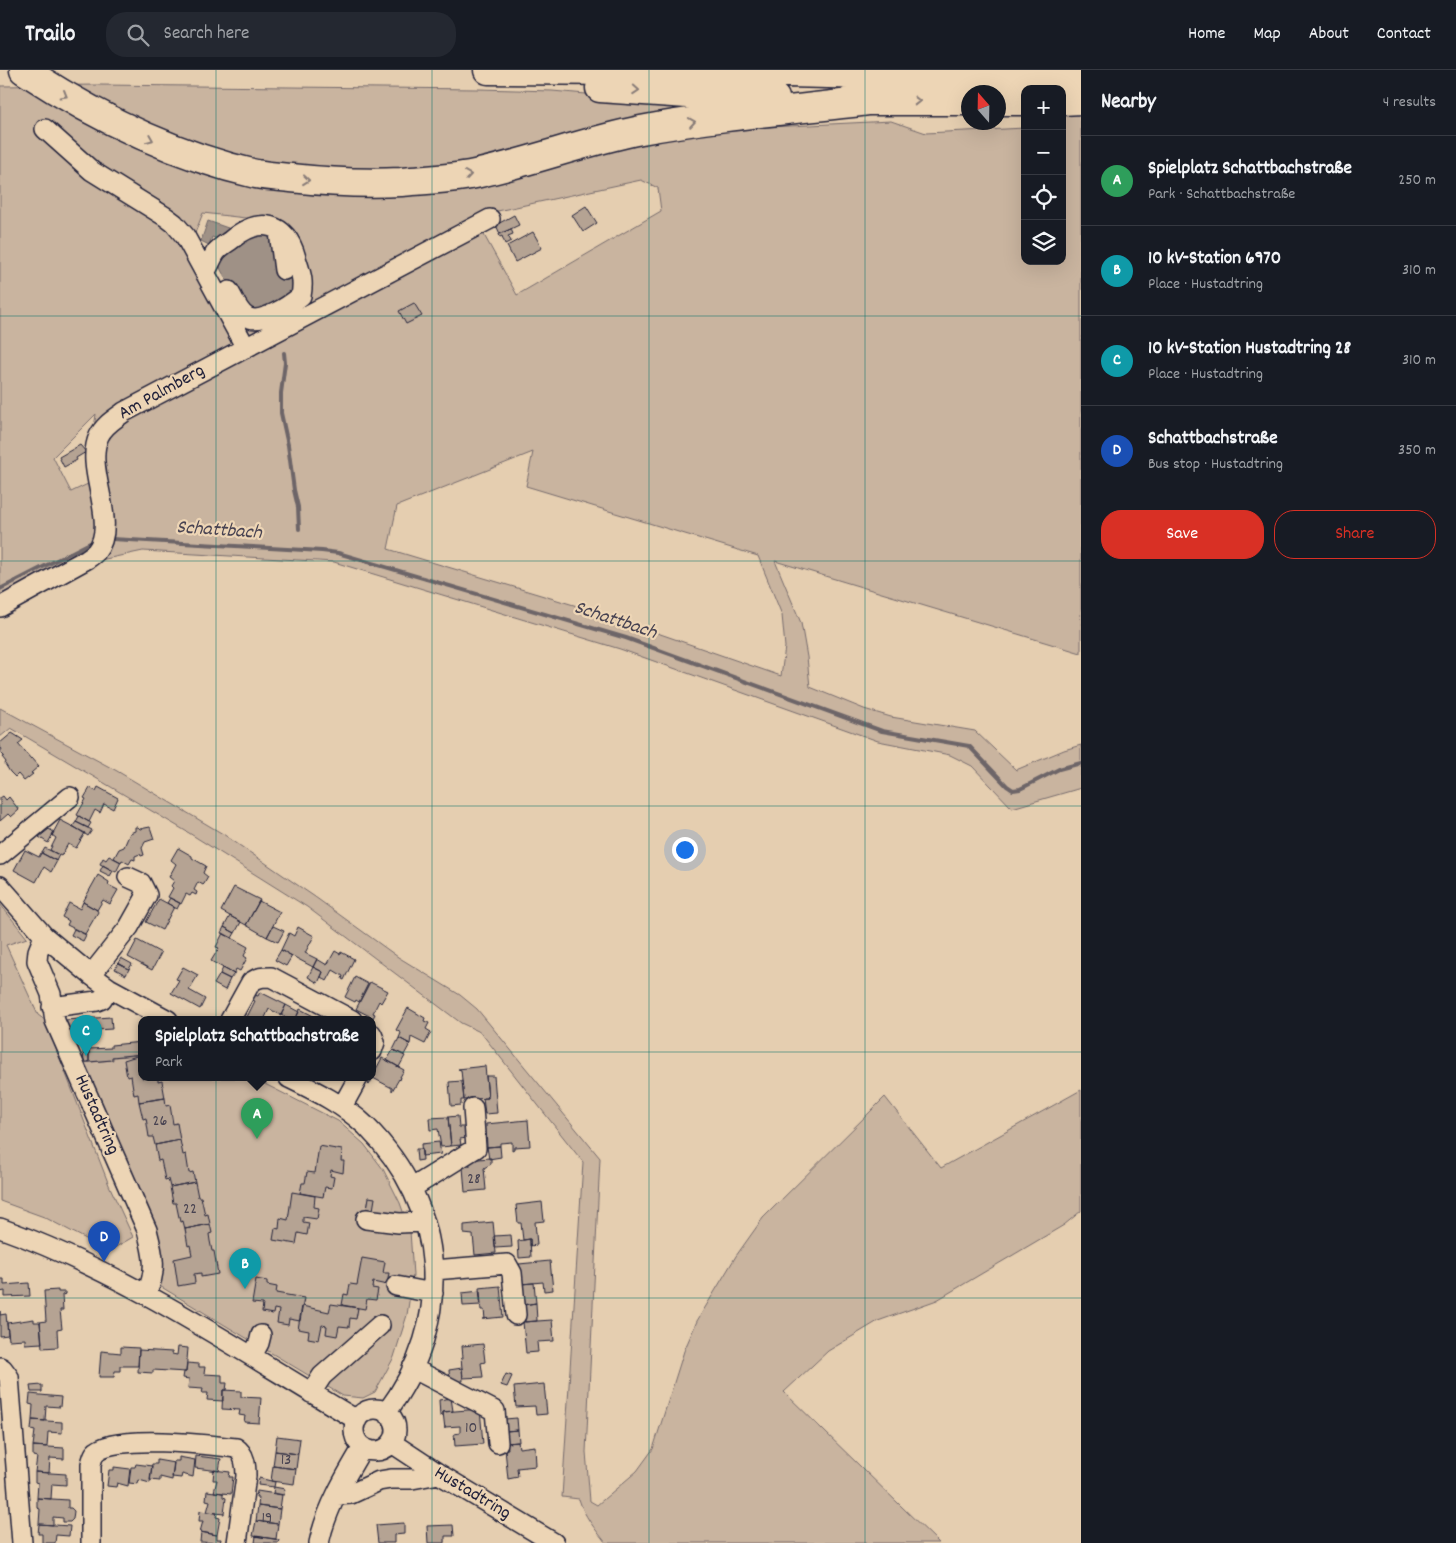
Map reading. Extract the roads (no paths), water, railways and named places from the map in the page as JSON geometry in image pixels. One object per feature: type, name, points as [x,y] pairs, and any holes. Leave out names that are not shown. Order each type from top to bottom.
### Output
[{"type":"highway","points":[[24,70],[60,94],[105,118],[136,133],[205,160],[258,174],[367,184],[421,181],[474,174],[609,137],[651,128],[707,119],[868,101]]},
{"type":"highway","points":[[488,70],[869,75],[1073,90]]},
{"type":"highway","points":[[502,70],[586,86],[716,96],[868,101],[961,101]]},
{"type":"highway","points":[[1006,101],[1021,101]]},
{"type":"street","points":[[45,129],[92,171],[174,223],[240,311],[248,318],[260,318],[287,307],[301,296],[304,282],[295,252],[288,240],[278,229],[267,225],[252,228],[238,234],[216,252],[208,267]]},
{"type":"street","name":"Am Palmberg","points":[[0,607],[87,559],[96,551],[101,541],[104,524],[95,452],[99,436],[109,423],[124,412],[490,219]]},
{"type":"street","points":[[278,229],[284,270]]},
{"type":"street","points":[[208,267],[246,348]]},
{"type":"street","points":[[0,855],[70,798]]},
{"type":"street","points":[[91,975],[129,927],[147,894],[141,883],[128,876]]},
{"type":"street","points":[[0,886],[44,936],[91,975],[109,988],[161,1016]]},
{"type":"street","name":"Hustadtring","points":[[44,936],[38,951],[37,961],[51,994],[55,1021],[148,1230],[154,1256],[154,1273],[152,1284],[146,1294]]},
{"type":"street","points":[[232,1016],[251,982],[256,978],[271,977],[344,1016]]},
{"type":"street","points":[[52,1007],[97,1001],[102,999],[109,988]]},
{"type":"street","points":[[294,1081],[342,1107],[365,1126],[384,1147],[412,1188],[425,1222],[434,1270],[433,1292],[427,1326],[420,1351],[412,1368],[395,1401],[386,1413]]},
{"type":"street","points":[[342,1107],[356,1081]]},
{"type":"street","points":[[412,1188],[476,1148],[473,1108]]},
{"type":"street","points":[[366,1219],[399,1224],[425,1222]]},
{"type":"street","points":[[0,1228],[51,1247],[187,1316],[357,1420]]},
{"type":"street","points":[[434,1270],[507,1264],[512,1273],[516,1315]]},
{"type":"street","points":[[396,1286],[433,1292]]},
{"type":"street","points":[[311,1393],[322,1376],[380,1325]]},
{"type":"street","points":[[252,1356],[261,1335]]},
{"type":"street","points":[[0,1367],[9,1377],[22,1543]]},
{"type":"street","points":[[412,1368],[495,1411],[498,1444]]},
{"type":"street","points":[[377,1410],[386,1413],[395,1424],[396,1434],[392,1443],[378,1451],[363,1447],[355,1437],[354,1428],[357,1420],[368,1411],[377,1410]]},
{"type":"street","points":[[91,1543],[91,1464],[96,1452],[107,1446],[119,1444],[186,1442],[236,1448],[241,1452],[246,1466],[246,1476],[237,1543]]},
{"type":"street","name":"Hustadtring","points":[[392,1443],[439,1474],[554,1543]]},
{"type":"street","points":[[318,1543],[321,1531],[337,1495],[363,1447]]},
{"type":"street","points":[[337,1495],[351,1494],[379,1481],[412,1479],[439,1474]]},
{"type":"waterway","points":[[284,353],[281,413],[298,507],[299,529]]},
{"type":"waterway","name":"Schattbach","points":[[112,539],[338,553],[626,638],[882,731],[969,746],[1013,790],[1020,789],[1059,769],[1081,763]]},
{"type":"waterway","name":"Schattbach","points":[[0,589],[90,543]]},
{"type":"place","name":"10 kV-Station Hustadtring 28","points":[[86,1056]]},
{"type":"place","name":"Spielplatz Schattbachstraße","points":[[257,1139]]},
{"type":"place","name":"Schattbachstraße","points":[[104,1262]]},
{"type":"place","name":"10 kV-Station 6970","points":[[245,1289]]}]
